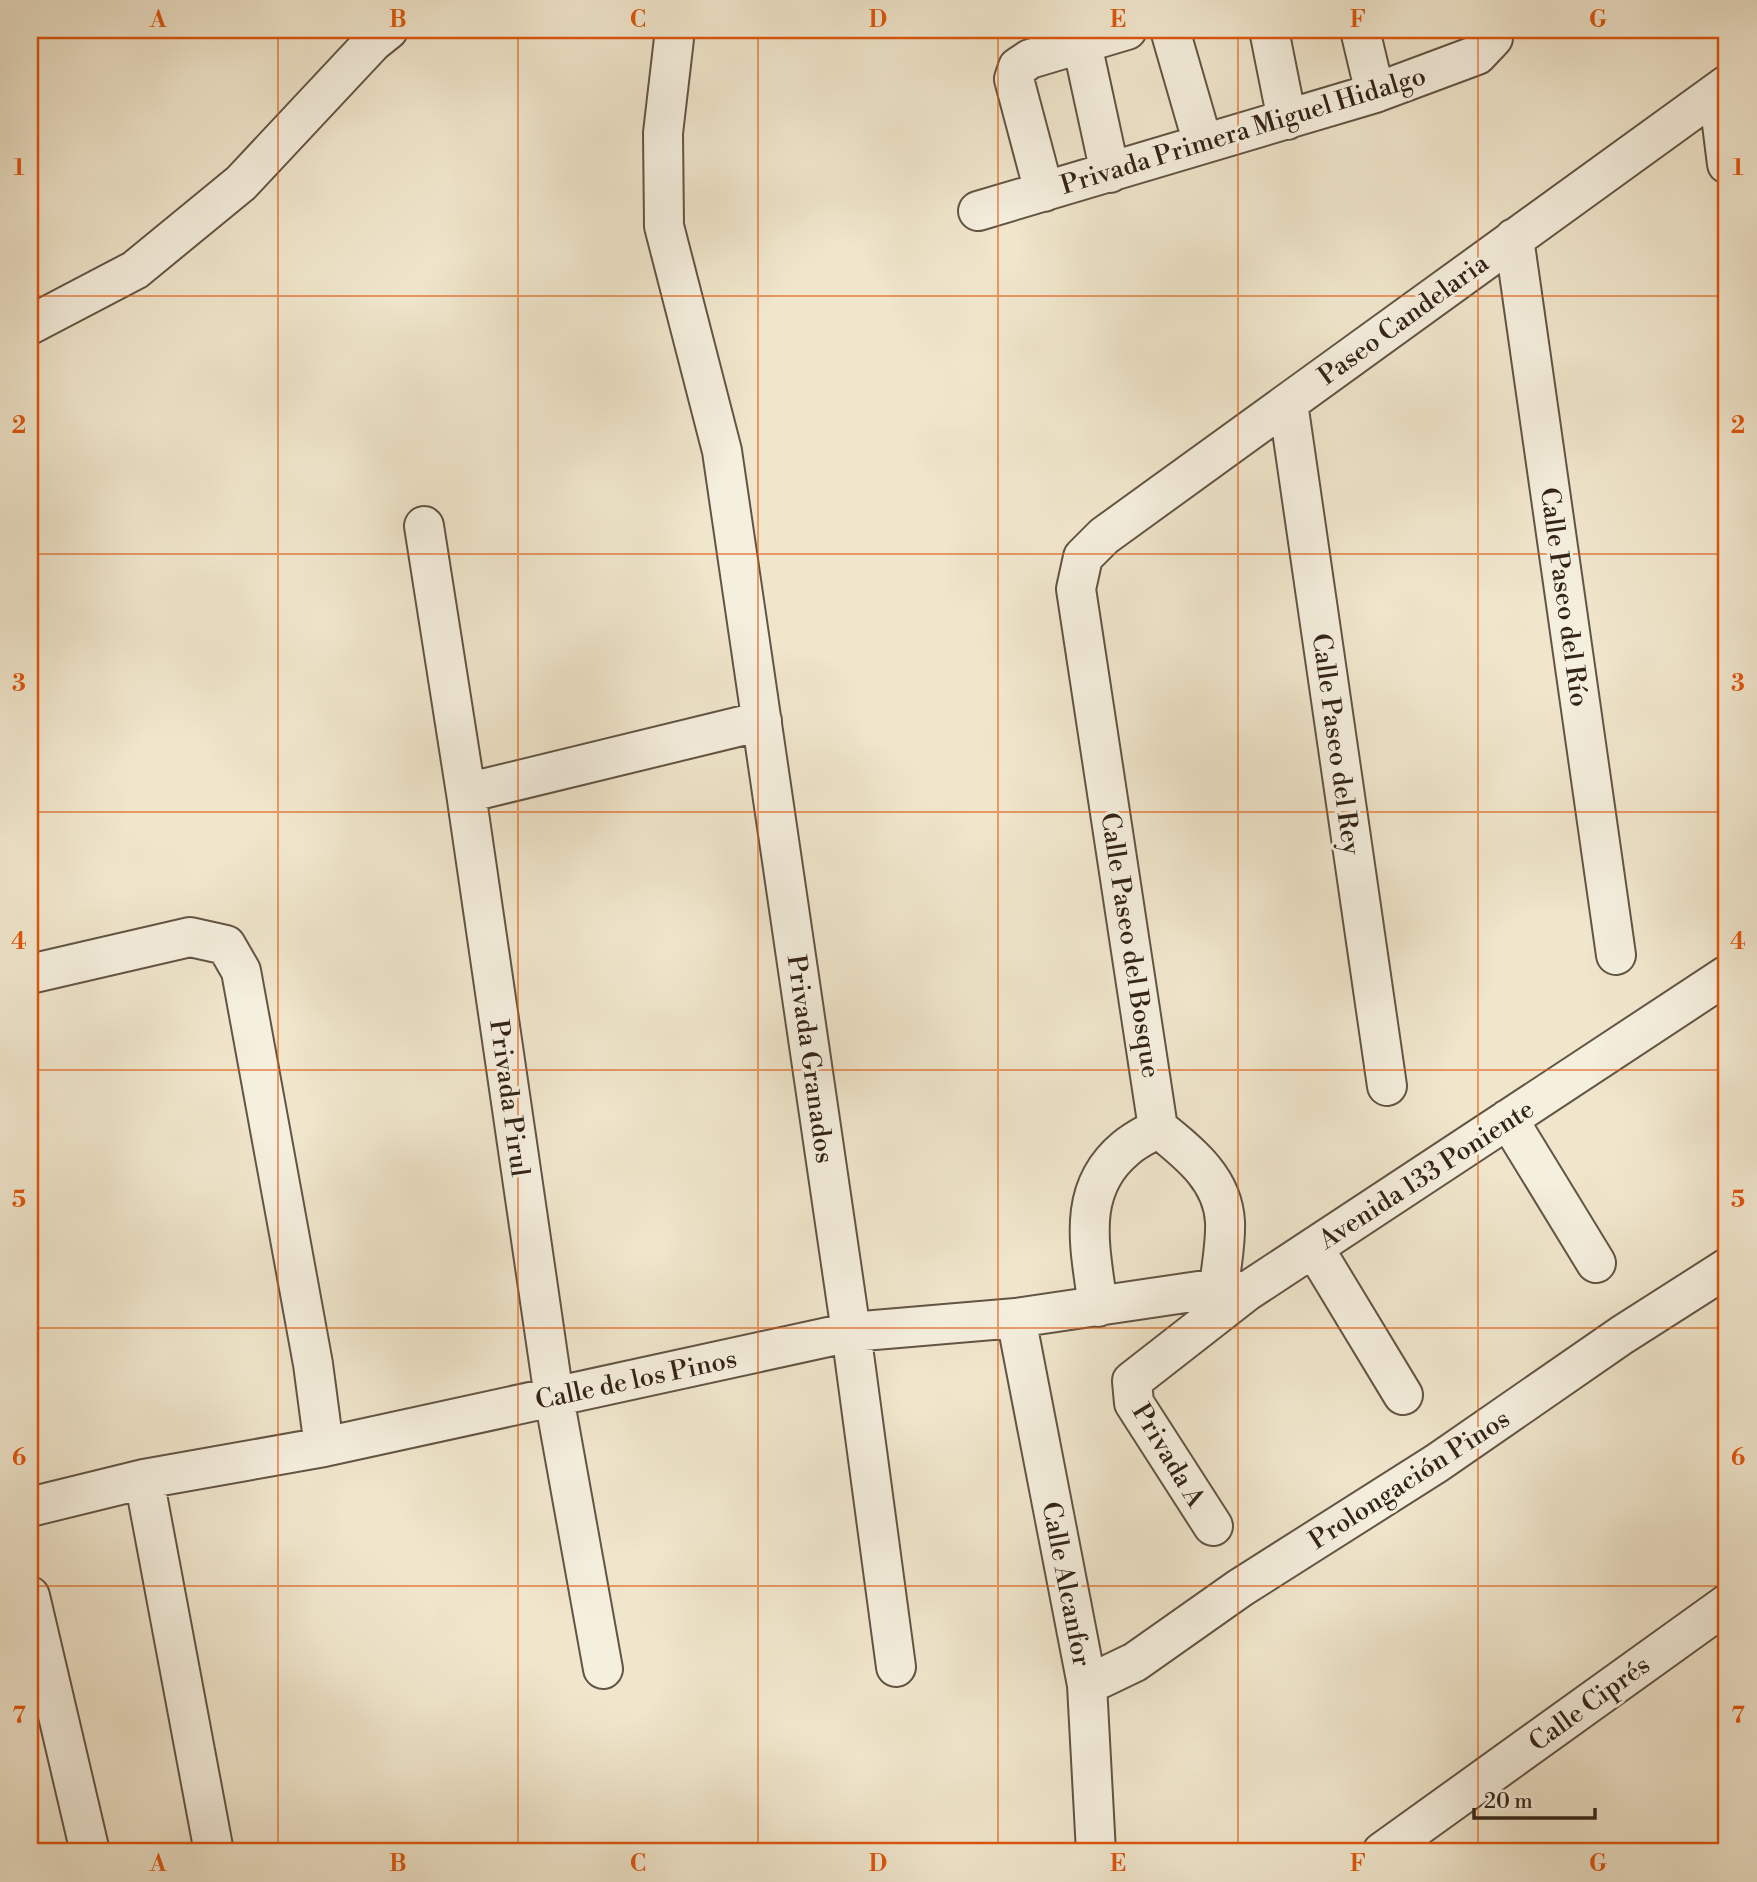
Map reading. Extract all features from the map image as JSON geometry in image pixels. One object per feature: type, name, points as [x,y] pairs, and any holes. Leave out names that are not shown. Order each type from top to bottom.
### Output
[{"type":"street","points":[[30,325],[135,270],[241,183],[388,30]]},
{"type":"street","name":"Privada Granados","points":[[675,30],[663,133],[664,226],[722,451],[851,1332],[896,1667]]},
{"type":"street","points":[[1044,192],[1014,79],[1018,67],[1030,59],[1127,30]]},
{"type":"street","points":[[1170,30],[1203,144]]},
{"type":"street","points":[[1269,30],[1287,120]]},
{"type":"street","points":[[1360,30],[1375,93]]},
{"type":"street","name":"Privada Primera Miguel Hidalgo","points":[[978,211],[1375,93],[1477,55],[1493,38],[1493,30]]},
{"type":"street","points":[[1082,44],[1110,173]]},
{"type":"street","points":[[1722,88],[1727,164]]},
{"type":"street","name":"Paseo Candelaria","points":[[1083,557],[1104,536],[1722,88]]},
{"type":"street","name":"Calle Paseo del Río","points":[[1514,239],[1616,955]]},
{"type":"street","name":"Calle Paseo del Rey","points":[[1288,403],[1387,1086]]},
{"type":"street","name":"Privada Pirul","points":[[424,526],[466,793],[554,1397],[603,1669]]},
{"type":"street","name":"Calle Paseo del Bosque","points":[[1083,557],[1076,589],[1158,1128]]},
{"type":"street","points":[[466,793],[762,721]]},
{"type":"street","points":[[30,974],[190,937],[226,945],[241,971],[313,1364],[324,1447]]},
{"type":"street","name":"Avenida 133 Poniente","points":[[1132,1381],[1233,1290],[1314,1248],[1508,1119],[1722,991]]},
{"type":"street","points":[[1508,1119],[1596,1263]]},
{"type":"street","points":[[1098,1307],[1089,1236],[1090,1209],[1099,1178],[1125,1149],[1158,1128],[1188,1152],[1213,1179],[1222,1204],[1233,1290]]},
{"type":"street","points":[[1314,1248],[1403,1395]]},
{"type":"street","name":"Prolongación Pinos","points":[[1087,1685],[1135,1662],[1240,1588],[1437,1463],[1622,1335],[1727,1268]]},
{"type":"street","name":"Calle de los Pinos","points":[[30,1507],[144,1479],[324,1447],[851,1332],[1016,1318],[1233,1290]]},
{"type":"street","name":"Calle Alcanfor","points":[[1016,1318],[1087,1685],[1096,1852]]},
{"type":"street","name":"Privada A","points":[[1132,1381],[1134,1403],[1213,1526]]},
{"type":"street","points":[[144,1479],[214,1852]]},
{"type":"street","points":[[30,1596],[90,1852]]},
{"type":"street","name":"Calle Ciprés","points":[[1382,1852],[1727,1604]]}]
